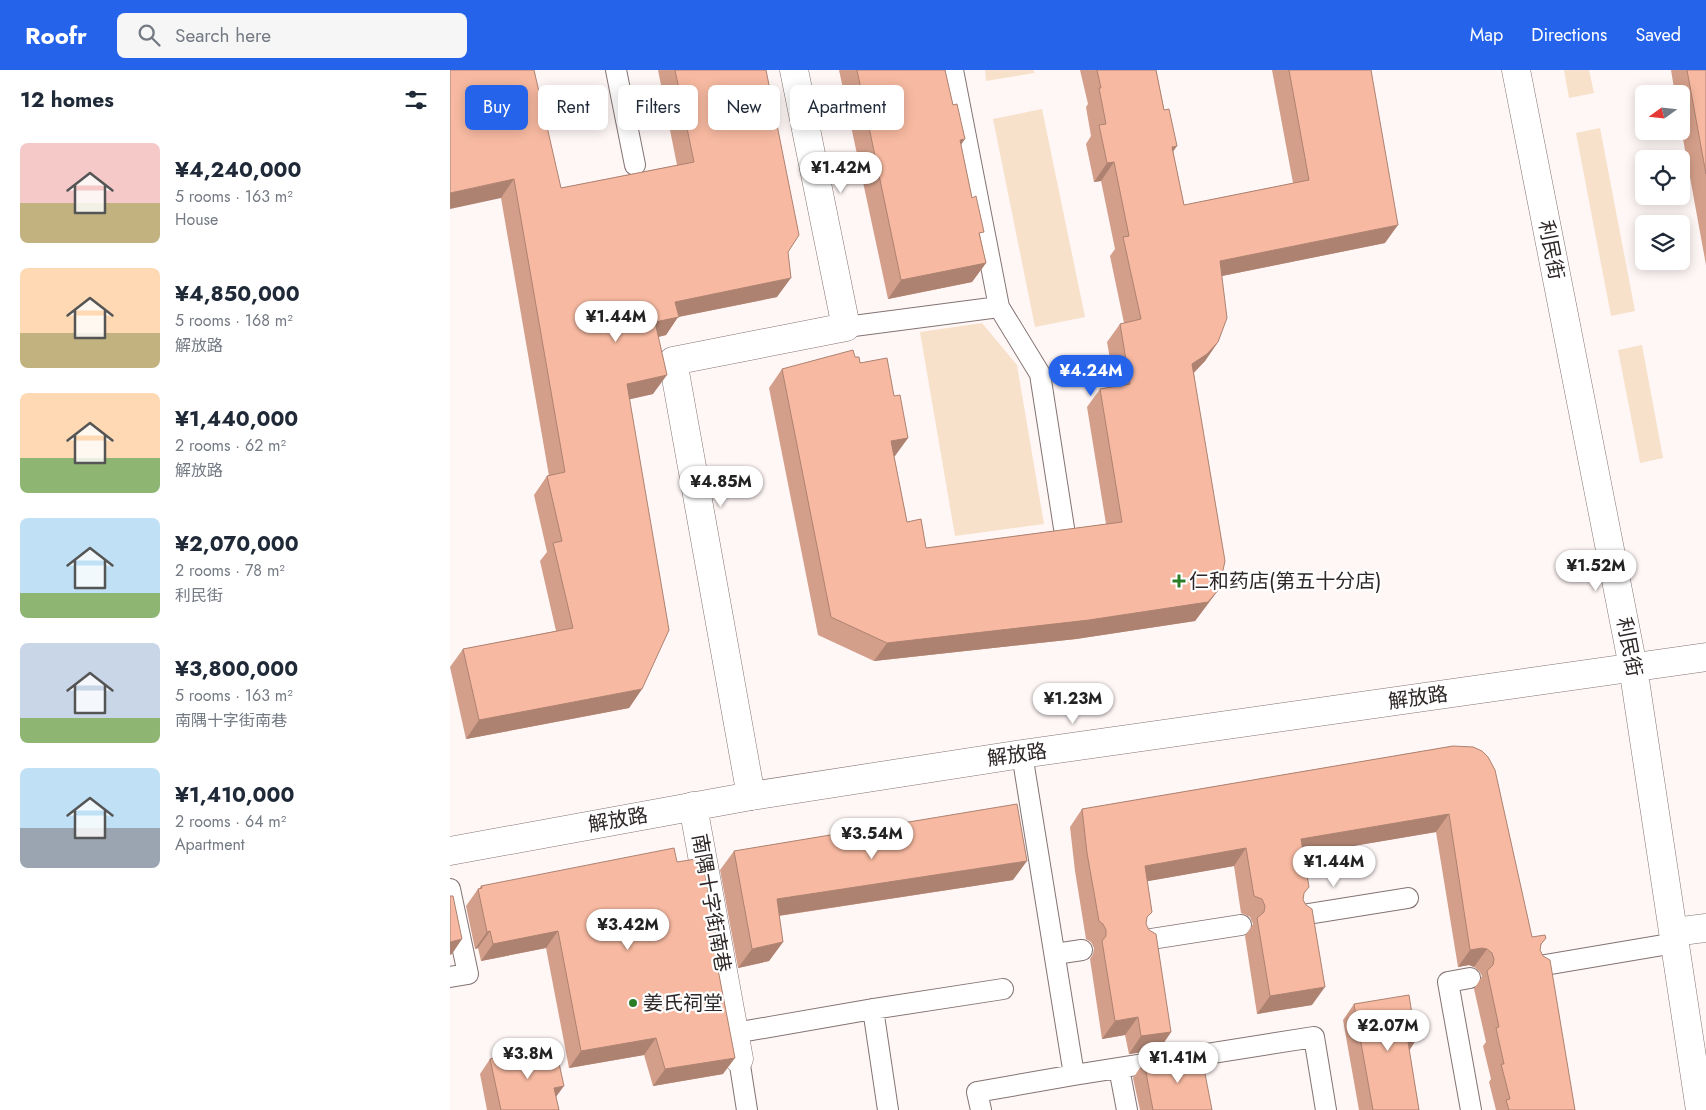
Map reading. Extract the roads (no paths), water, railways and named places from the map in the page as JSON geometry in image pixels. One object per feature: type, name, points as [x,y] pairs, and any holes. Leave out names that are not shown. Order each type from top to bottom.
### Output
[{"type":"street","points":[[751,796],[673,360],[846,327],[794,70]]},
{"type":"street","name":"利民街","points":[[1516,70],[1633,667],[1700,1110]]},
{"type":"street","name":"解放路","points":[[450,850],[751,796],[1022,754],[1706,656]]},
{"type":"street","name":"南隅十字街南巷","points":[[693,806],[737,1046]]},
{"type":"street","points":[[1675,938],[1706,928]]},
{"type":"lane","points":[[616,70],[635,166]]},
{"type":"lane","points":[[953,70],[999,307],[1040,374],[1064,528]]},
{"type":"lane","points":[[846,327],[999,307]]},
{"type":"lane","points":[[1022,754],[1074,1075]]},
{"type":"lane","points":[[450,889],[468,974],[450,978]]},
{"type":"lane","points":[[1302,916],[1408,898]]},
{"type":"lane","points":[[1145,940],[1241,925]]},
{"type":"lane","points":[[1539,966],[1675,938]]},
{"type":"lane","points":[[1055,954],[1082,950]]},
{"type":"lane","points":[[1470,978],[1448,982],[1470,1110]]},
{"type":"lane","points":[[748,1110],[737,1046],[873,1009],[1003,989]]},
{"type":"lane","points":[[873,1009],[888,1110]]},
{"type":"lane","points":[[981,1110],[977,1092],[1314,1037],[1326,1110]]},
{"type":"lane","points":[[1119,1068],[1127,1110]]},
{"type":"place","name":"仁和药店(第五十分店)","points":[[1179,581]]},
{"type":"place","name":"姜氏祠堂","points":[[633,1003]]}]
